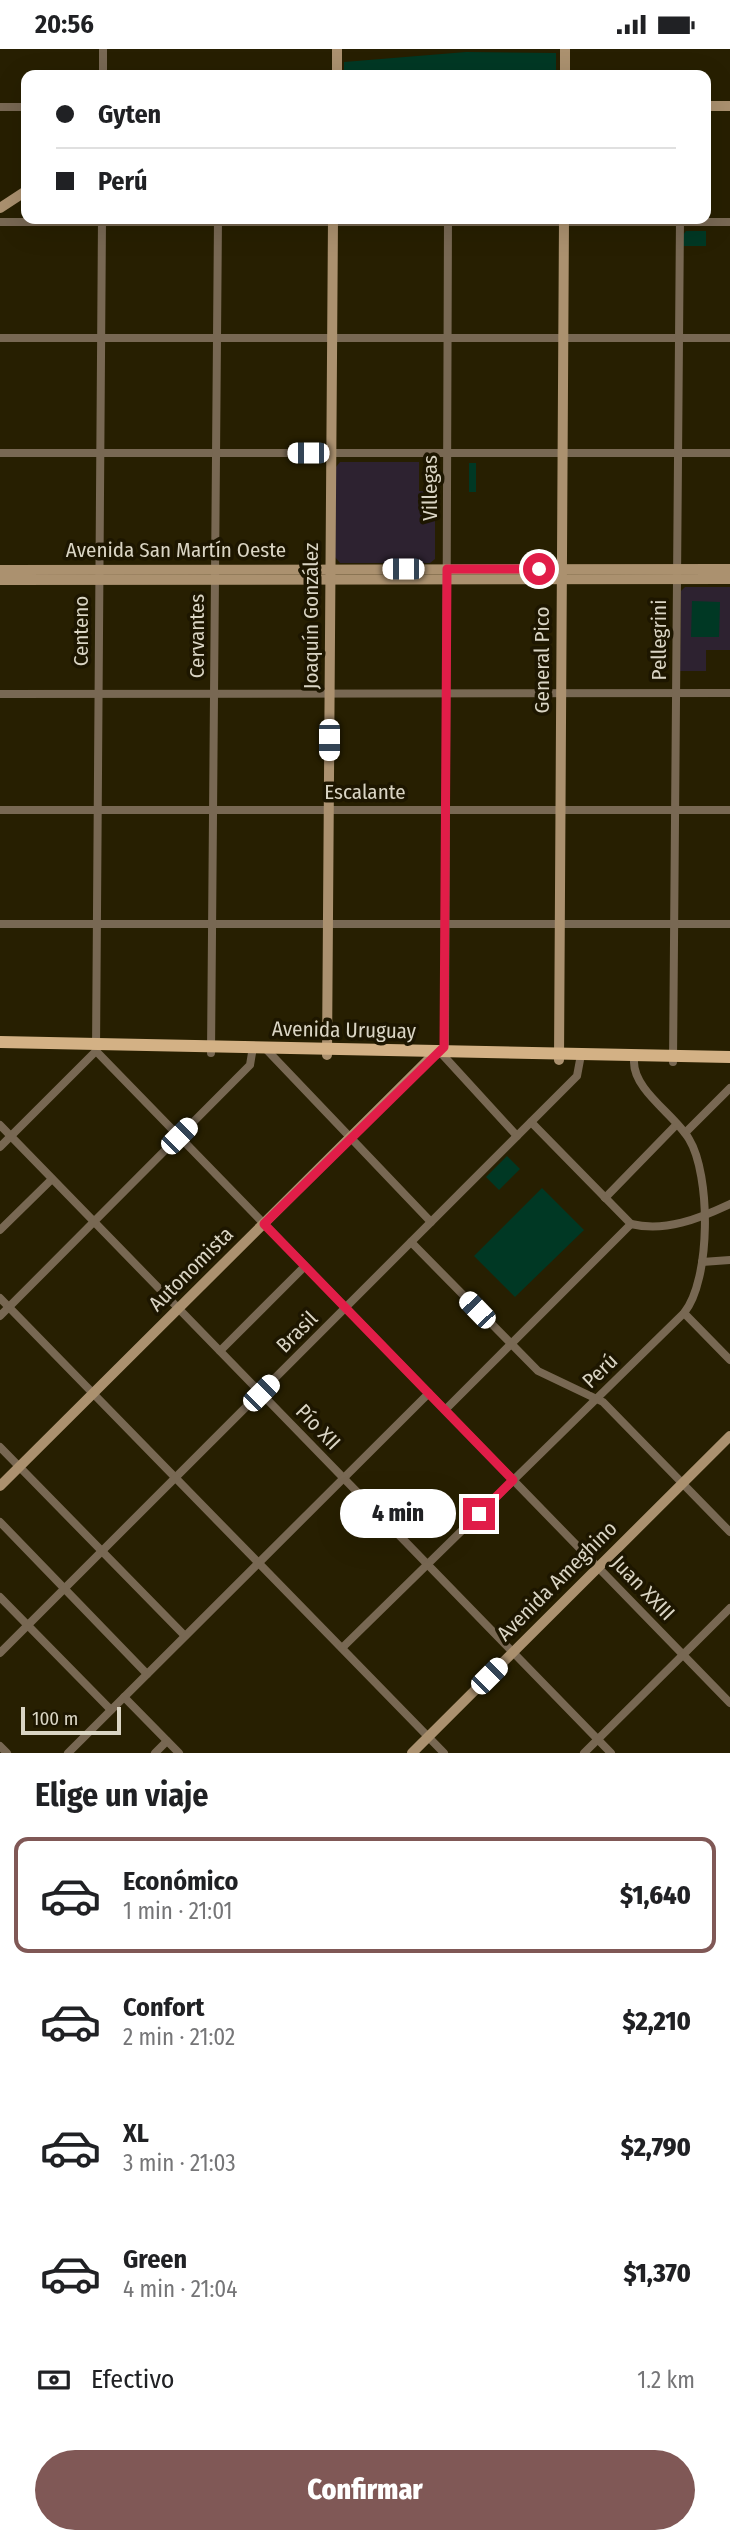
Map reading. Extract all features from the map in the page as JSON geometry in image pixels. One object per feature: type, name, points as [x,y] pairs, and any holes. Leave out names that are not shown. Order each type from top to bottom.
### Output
[{"type":"main road","points":[[337,49],[337,70]]},
{"type":"main road","points":[[565,49],[565,70]]},
{"type":"main road","points":[[711,106],[730,106]]},
{"type":"main road","points":[[0,208],[21,194]]},
{"type":"main road","name":"Joaquín González","points":[[327,1052],[333,224]]},
{"type":"main road","name":"General Pico","points":[[559,1056],[564,224]]},
{"type":"main road","name":"Avenida San Martín Oeste","points":[[0,570],[99,575],[330,575],[677,574],[730,569]]},
{"type":"main road","name":"Avenida San Martín Oeste","points":[[677,574],[730,579]]},
{"type":"main road","name":"Avenida San Martín Oeste","points":[[0,580],[99,575]]},
{"type":"main road","name":"Avenida Uruguay","points":[[0,1042],[96,1047],[439,1055],[649,1055],[730,1063]]},
{"type":"main road","name":"Avenida Uruguay","points":[[0,1049],[96,1047]]},
{"type":"main road","name":"Autonomista","points":[[0,1486],[350,1138],[439,1055]]},
{"type":"main road","points":[[634,1061],[649,1055]]},
{"type":"main road","name":"Avenida Uruguay","points":[[559,1056],[580,1060],[634,1061],[730,1057]]},
{"type":"main road","name":"Avenida Ameghino","points":[[412,1753],[730,1436]]},
{"type":"street","points":[[103,49],[103,70]]},
{"type":"street","points":[[0,107],[21,107]]},
{"type":"street","points":[[0,222],[21,222]]},
{"type":"street","points":[[711,222],[730,222]]},
{"type":"street","name":"Centeno","points":[[96,1047],[102,224]]},
{"type":"street","name":"Cervantes","points":[[211,1050],[218,224]]},
{"type":"street","name":"Villegas","points":[[439,1055],[445,1044],[448,224]]},
{"type":"street","name":"Pellegrini","points":[[673,1059],[680,224]]},
{"type":"street","points":[[0,338],[730,338]]},
{"type":"street","points":[[0,453],[730,453]]},
{"type":"street","points":[[0,694],[730,693]]},
{"type":"street","name":"Escalante","points":[[0,810],[730,810]]},
{"type":"street","points":[[0,924],[730,924]]},
{"type":"street","points":[[0,1147],[96,1047]]},
{"type":"street","name":"Juan XXIII","points":[[96,1047],[264,1224],[730,1703]]},
{"type":"street","points":[[0,1316],[250,1065],[260,1051],[350,1138],[431,1222]]},
{"type":"street","points":[[439,1055],[517,1136]]},
{"type":"street","name":"Brasil","points":[[0,1654],[578,1075],[580,1060]]},
{"type":"street","name":"Perú","points":[[342,1648],[684,1313],[694,1296],[702,1262],[704,1216],[699,1167],[694,1149],[685,1133],[636,1077],[634,1061]]},
{"type":"street","points":[[685,1133],[730,1088]]},
{"type":"street","points":[[531,1122],[631,1224],[667,1226],[704,1216],[730,1204]]},
{"type":"street","points":[[605,1198],[677,1124]]},
{"type":"street","name":"Pío XII","points":[[0,1125],[611,1753]]},
{"type":"street","points":[[0,1230],[52,1179]]},
{"type":"street","points":[[445,1410],[631,1224]]},
{"type":"street","points":[[411,1242],[538,1371],[603,1402],[730,1532]]},
{"type":"street","points":[[702,1262],[730,1259]]},
{"type":"street","points":[[220,1351],[305,1266]]},
{"type":"street","points":[[0,1298],[444,1753]]},
{"type":"street","points":[[684,1313],[730,1360]]},
{"type":"street","points":[[68,1753],[429,1393]]},
{"type":"street","points":[[0,1447],[185,1636]]},
{"type":"street","points":[[0,1522],[147,1674]]},
{"type":"street","points":[[0,1597],[111,1710]]},
{"type":"street","points":[[584,1753],[730,1608]]},
{"type":"street","points":[[124,1697],[179,1753]]},
{"type":"street","points":[[155,1753],[167,1741]]},
{"type":"street","points":[[0,1746],[7,1753]]},
{"type":"shaded area","points":[[340,462],[419,462],[419,491],[435,492],[435,559],[430,563],[340,563],[335,557],[336,467]]},
{"type":"shaded area","points":[[685,587],[730,587],[730,650],[706,650],[706,671],[680,671],[681,591]]},
{"type":"green space","points":[[466,52],[556,53],[556,70],[344,70],[344,62]]},
{"type":"green space","points":[[686,231],[706,231],[706,246],[683,246],[683,235]]},
{"type":"green space","points":[[469,463],[476,463],[476,492],[469,492]]},
{"type":"green space","points":[[692,601],[720,602],[719,637],[691,637]]},
{"type":"green space","points":[[507,1156],[520,1169],[499,1190],[486,1177]]},
{"type":"green space","points":[[542,1188],[584,1230],[515,1297],[474,1256]]},
{"type":"route","points":[[479,1514],[513,1480],[264,1224],[444,1047],[447,569],[539,569]]}]
